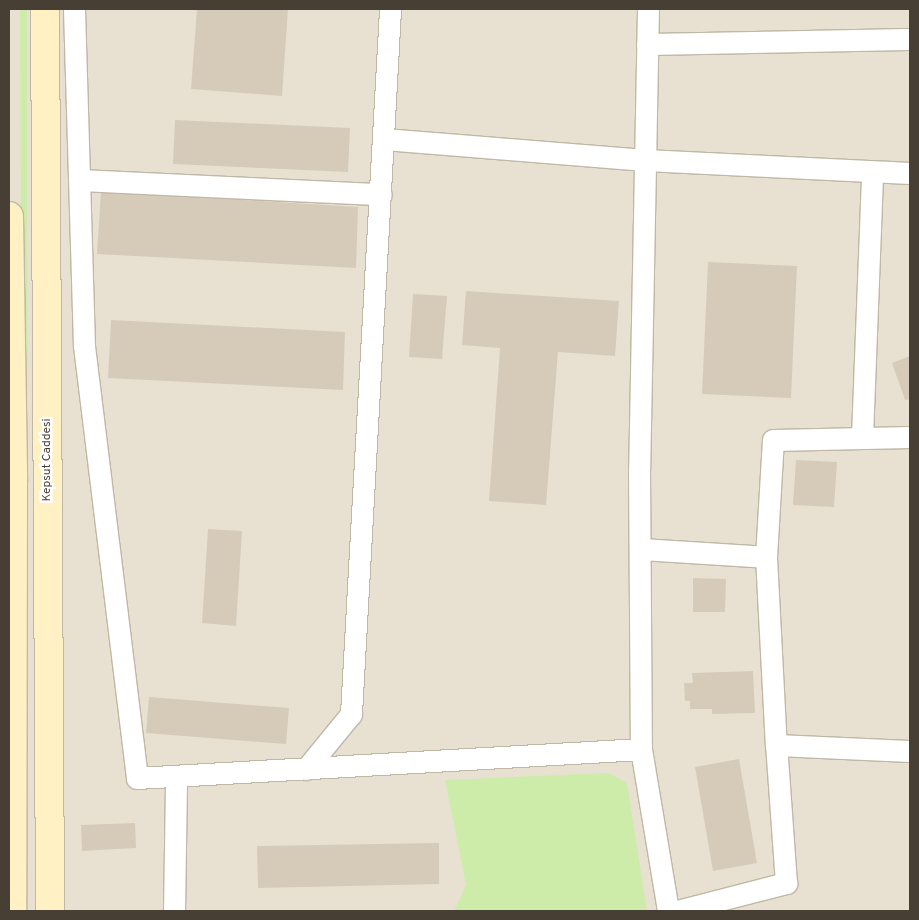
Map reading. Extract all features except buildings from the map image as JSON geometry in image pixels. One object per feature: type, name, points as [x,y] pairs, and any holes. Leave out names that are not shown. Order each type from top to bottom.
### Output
[{"type":"main road","name":"Kepsut Caddesi","points":[[45,9],[50,911]]},
{"type":"main road","points":[[9,216],[11,481],[10,829],[12,911]]},
{"type":"street","points":[[74,9],[84,346],[137,778],[641,749]]},
{"type":"street","points":[[306,769],[351,714],[390,9]]},
{"type":"street","points":[[648,9],[640,549],[641,749],[668,911]]},
{"type":"street","points":[[647,44],[910,38]]},
{"type":"street","points":[[384,139],[645,160],[910,173]]},
{"type":"street","points":[[862,437],[872,172]]},
{"type":"street","points":[[80,180],[381,194]]},
{"type":"street","points":[[677,911],[786,882],[776,744],[766,557],[773,440],[910,437]]},
{"type":"street","points":[[640,549],[766,557]]},
{"type":"street","points":[[776,744],[910,751]]},
{"type":"street","points":[[174,911],[176,777]]},
{"type":"shaded area","points":[[9,9],[910,9],[910,911],[9,911]]},
{"type":"green space","points":[[20,9],[27,9],[28,898],[26,899],[23,899]]},
{"type":"green space","points":[[608,773],[627,783],[647,911],[454,911],[466,885],[445,780]]}]
